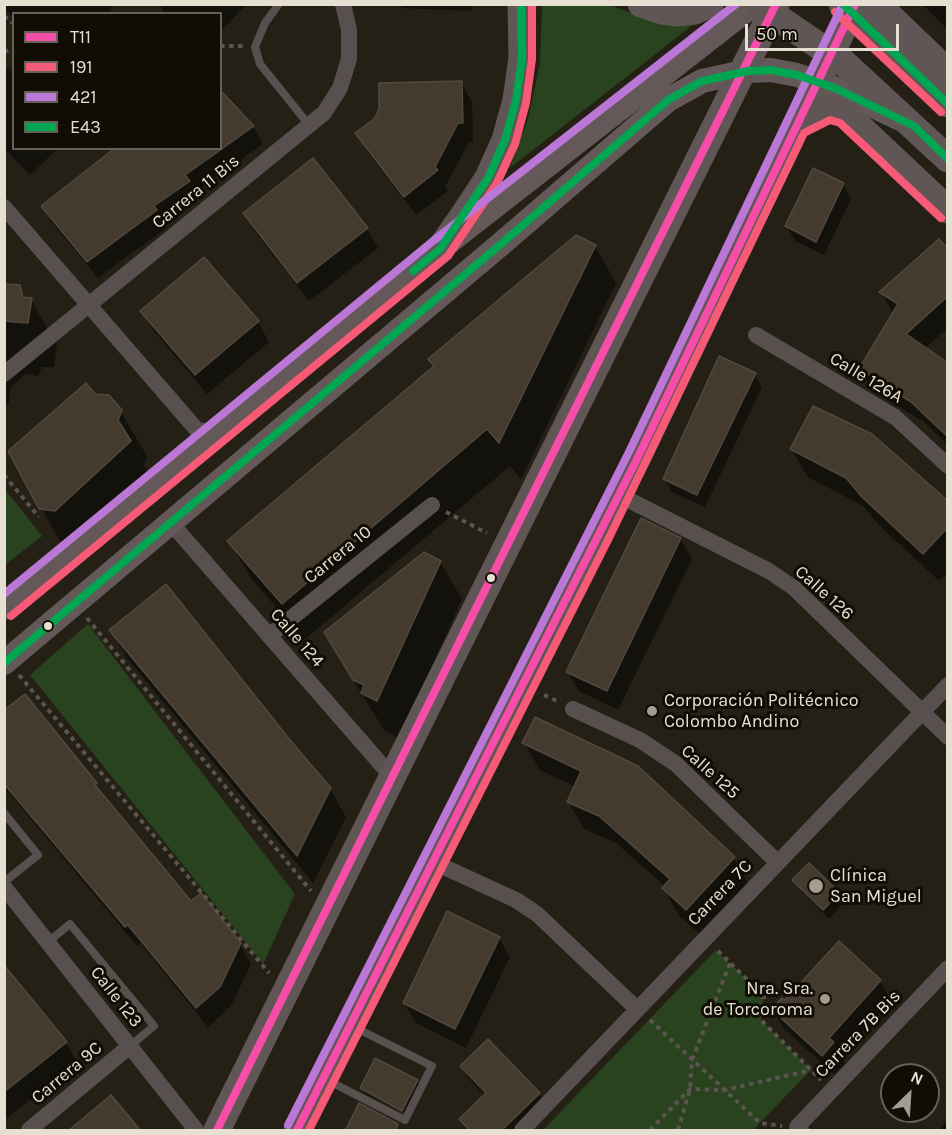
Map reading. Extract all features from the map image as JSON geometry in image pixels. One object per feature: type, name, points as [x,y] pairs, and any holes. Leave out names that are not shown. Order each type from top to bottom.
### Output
[{"type":"main road","points":[[440,249],[488,178],[505,140],[516,100],[522,58],[521,4]]},
{"type":"main road","points":[[641,4],[662,11],[678,13],[694,11],[710,4]]},
{"type":"main road","points":[[4,608],[203,437],[440,249],[756,4],[844,63],[948,159]]},
{"type":"main road","points":[[217,1131],[776,4]]},
{"type":"main road","points":[[842,4],[948,104]]},
{"type":"main road","points":[[297,1131],[619,495],[855,4]]},
{"type":"main road","points":[[877,4],[948,72]]},
{"type":"main road","points":[[6,662],[668,100],[702,81],[748,71],[771,70],[797,75],[837,89],[914,126]]},
{"type":"main road","points":[[796,125],[827,110],[835,109],[846,114],[948,210]]},
{"type":"street","name":"Carrera 11 Bis","points":[[4,374],[324,113],[340,88],[349,59],[349,30],[343,4]]},
{"type":"street","points":[[4,207],[203,437]]},
{"type":"street","name":"Calle 126A","points":[[756,335],[895,417],[948,466]]},
{"type":"street","name":"Calle 126","points":[[619,495],[769,572],[794,588],[948,736]]},
{"type":"street","name":"Carrera 10","points":[[269,636],[432,505]]},
{"type":"street","name":"Calle 124","points":[[171,523],[393,778]]},
{"type":"street","name":"Carrera 7C","points":[[522,1131],[948,685]]},
{"type":"street","name":"Calle 125","points":[[573,709],[640,740],[676,764],[777,862]]},
{"type":"street","points":[[433,862],[516,900],[537,914],[637,1009]]},
{"type":"street","name":"Calle 123","points":[[4,887],[196,1131]]},
{"type":"street","name":"Carrera 7B Bis","points":[[799,1129],[948,968]]},
{"type":"street","name":"Carrera 9C","points":[[29,1131],[130,1046]]},
{"type":"lane","points":[[279,4],[265,23],[255,46],[260,64],[309,125]]},
{"type":"lane","points":[[4,813],[38,855],[4,882]]},
{"type":"lane","points":[[48,942],[70,924],[154,1026],[130,1046]]},
{"type":"lane","points":[[324,1079],[405,1120],[432,1066],[351,1025]]},
{"type":"path","points":[[222,46],[255,46]]},
{"type":"path","points":[[4,475],[39,517]]},
{"type":"path","points":[[432,505],[508,543]]},
{"type":"path","points":[[76,603],[326,909]]},
{"type":"path","points":[[6,662],[285,992]]},
{"type":"path","points":[[523,686],[573,709]]},
{"type":"path","points":[[650,1131],[690,1089],[725,1090],[811,1070],[761,1020],[764,996],[730,963],[692,1060],[690,1089],[678,1131]]},
{"type":"path","points":[[637,1009],[760,1123]]},
{"type":"green space","points":[[542,5],[612,5],[651,20],[699,20],[510,168],[528,119],[540,63]]},
{"type":"green space","points":[[5,489],[42,536],[4,565]]},
{"type":"green space","points":[[88,624],[295,894],[263,964],[30,675]]},
{"type":"green space","points":[[716,950],[764,996],[761,1020],[811,1070],[753,1130],[543,1130]]},
{"type":"building","points":[[462,81],[463,123],[458,123],[435,167],[438,170],[404,197],[355,133],[374,119],[379,109],[379,83]]},
{"type":"building","points":[[222,92],[254,126],[222,149]]},
{"type":"building","points":[[112,150],[220,150],[185,175],[190,181],[154,206],[157,210],[87,262],[41,206]]},
{"type":"building","points":[[313,158],[368,228],[297,283],[243,213]]},
{"type":"building","points":[[813,168],[844,183],[816,242],[785,226]]},
{"type":"building","points":[[576,235],[596,245],[499,443],[487,429],[282,604],[227,541],[434,366],[428,359]]},
{"type":"building","points":[[939,239],[948,248],[948,296],[906,334],[948,363],[948,437],[911,402],[859,369],[898,304],[879,292]]},
{"type":"building","points":[[204,257],[259,321],[195,375],[140,311]]},
{"type":"building","points":[[4,284],[20,285],[23,297],[32,298],[28,323],[4,321]]},
{"type":"building","points":[[719,356],[756,373],[697,495],[663,479]]},
{"type":"building","points":[[86,383],[95,394],[109,395],[122,410],[118,420],[131,441],[55,511],[39,509],[8,451]]},
{"type":"building","points":[[813,406],[872,434],[948,501],[948,527],[923,554],[862,497],[846,478],[790,449]]},
{"type":"building","points":[[641,518],[681,538],[607,691],[566,672]]},
{"type":"building","points":[[424,552],[441,561],[377,701],[361,693],[364,685],[353,680],[324,632]]},
{"type":"building","points":[[166,584],[331,788],[297,856],[109,630]]},
{"type":"building","points":[[25,694],[97,783],[95,785],[191,901],[201,893],[241,943],[220,987],[196,1008],[128,925],[125,927],[4,784],[4,710]]},
{"type":"building","points":[[535,717],[638,766],[735,857],[686,910],[662,888],[670,879],[599,816],[567,802],[581,771],[522,743]]},
{"type":"building","name":"Clínica San Miguel","points":[[809,863],[840,893],[823,910],[792,880]]},
{"type":"building","points":[[447,911],[500,937],[455,1029],[403,1003]]},
{"type":"building","name":"Nra. Sra. de Torcoroma","points":[[839,941],[881,980],[829,1038],[834,1042],[822,1056],[771,1009],[782,998],[785,1000]]},
{"type":"building","points":[[4,965],[67,1042],[4,1092]]},
{"type":"building","points":[[488,1039],[540,1093],[501,1131],[470,1131],[459,1119],[486,1093],[460,1066]]},
{"type":"building","points":[[375,1058],[418,1080],[402,1111],[360,1088]]},
{"type":"building","points":[[111,1095],[141,1131],[68,1131]]},
{"type":"building","points":[[359,1103],[398,1124],[395,1131],[345,1131]]},
{"type":"transit line","name":"E43","points":[[413,271],[440,249],[488,178],[505,140],[516,100],[522,58],[521,4]]},
{"type":"transit line","name":"191","points":[[11,616],[448,256],[497,183],[515,144],[526,103],[532,59],[532,4]]},
{"type":"transit line","name":"421","points":[[4,594],[433,241],[736,4]]},
{"type":"transit line","name":"T11","points":[[217,1130],[776,4]]},
{"type":"transit line","name":"421","points":[[288,1125],[628,454],[843,4]]},
{"type":"transit line","name":"E43","points":[[843,4],[948,104]]},
{"type":"transit line","name":"T11","points":[[297,1130],[637,459],[855,4]]},
{"type":"transit line","name":"191","points":[[835,12],[941,112]]},
{"type":"transit line","name":"E43","points":[[4,663],[501,244],[668,100],[702,81],[748,71],[771,70],[797,75],[837,89],[914,126],[948,159]]},
{"type":"transit line","name":"191","points":[[309,1130],[608,540],[804,133],[830,120],[840,123],[941,218]]},
{"type":"place","name":"Corporación Politécnico Colombo Andino","points":[[652,711]]},
{"type":"place","name":"Clínica San Miguel","points":[[816,886]]},
{"type":"place","name":"Nra. Sra. de Torcoroma","points":[[825,999]]}]
